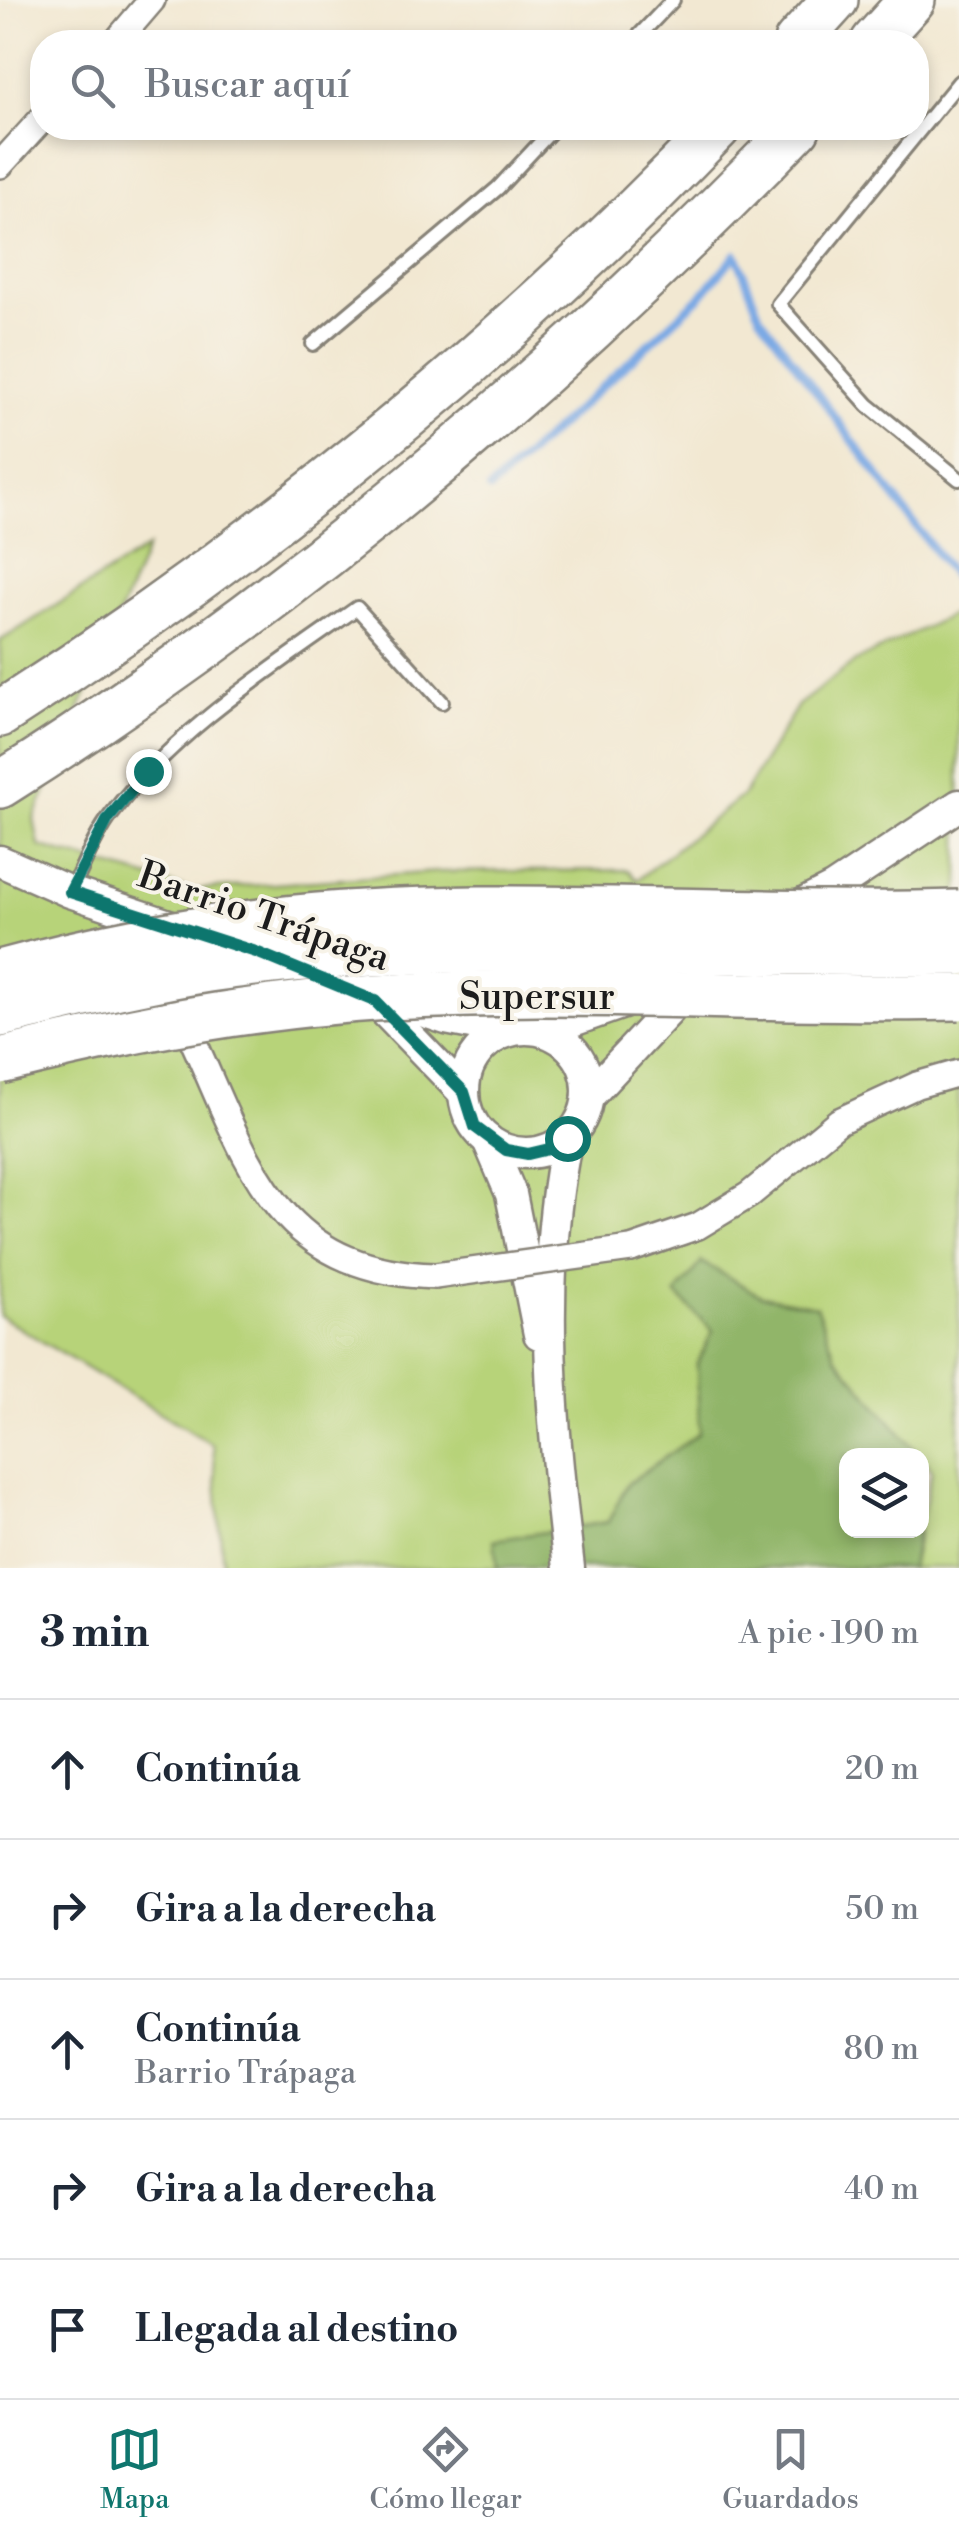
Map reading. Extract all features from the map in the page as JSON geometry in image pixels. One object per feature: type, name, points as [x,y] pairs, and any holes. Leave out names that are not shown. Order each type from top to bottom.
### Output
[{"type":"highway","points":[[808,30],[835,0]]},
{"type":"highway","points":[[885,30],[912,0]]},
{"type":"highway","points":[[18,703],[245,545],[400,422],[618,226],[705,140]]},
{"type":"highway","points":[[0,785],[280,591],[461,446],[658,268],[785,140]]},
{"type":"highway","points":[[0,973],[116,946],[268,921],[342,916],[546,910],[846,916],[959,913]]},
{"type":"highway","name":"Supersur","points":[[0,1014],[208,969],[362,956],[574,951],[959,952]]},
{"type":"highway","name":"Supersur","points":[[0,1061],[154,1025],[336,1001],[430,997],[959,997]]},
{"type":"street","points":[[126,30],[152,0]]},
{"type":"street","points":[[0,164],[30,132]]},
{"type":"street","points":[[375,1001],[464,1092],[475,1127],[488,1140],[506,1150],[528,1154],[549,1149],[578,1126],[588,1098],[700,977],[760,926],[834,888],[959,805]]},
{"type":"street","name":"Barrio Trápaga","points":[[0,861],[70,892],[256,952],[375,1001],[507,1031]]},
{"type":"street","points":[[134,915],[271,1204],[308,1240],[362,1266],[397,1275],[435,1276],[631,1249],[698,1226],[748,1195],[839,1120],[917,1085],[959,1072]]},
{"type":"street","points":[[464,1092],[476,1054],[507,1031],[544,1031],[700,977]]},
{"type":"street","points":[[544,1031],[578,1056],[588,1098]]},
{"type":"street","points":[[567,1138],[551,1231],[547,1350],[569,1568]]},
{"type":"street","points":[[488,1140],[511,1194],[536,1326],[547,1350]]},
{"type":"lane","points":[[644,30],[673,0]]},
{"type":"lane","points":[[929,119],[959,82]]},
{"type":"lane","points":[[313,344],[498,188],[543,140]]},
{"type":"lane","points":[[912,140],[778,304],[868,405],[959,480]]},
{"type":"lane","points":[[70,892],[108,819],[148,771],[266,672],[356,608],[442,702]]},
{"type":"green space","points":[[147,548],[34,819],[39,846],[192,890],[438,872],[628,870],[637,880],[744,794],[798,705],[856,661],[959,611],[959,1568],[911,1568],[917,1538],[929,1538],[929,1448],[913,1448],[835,1357],[816,1306],[761,1296],[702,1262],[713,1331],[697,1364],[700,1433],[627,1484],[608,1522],[495,1540],[497,1568],[223,1568],[213,1445],[0,1316],[0,641]]},
{"type":"green space","points":[[702,1262],[761,1296],[816,1306],[836,1357],[913,1448],[839,1448],[839,1538],[916,1538],[911,1568],[497,1568],[494,1540],[608,1522],[627,1484],[699,1433],[697,1364],[713,1331],[676,1294]]},
{"type":"waterway","points":[[490,489],[701,296],[736,254],[760,316],[959,584]]},
{"type":"route","points":[[148,771],[108,819],[70,892],[256,952],[375,1001],[464,1092],[475,1127],[506,1150],[528,1154],[549,1149],[567,1138]]}]
